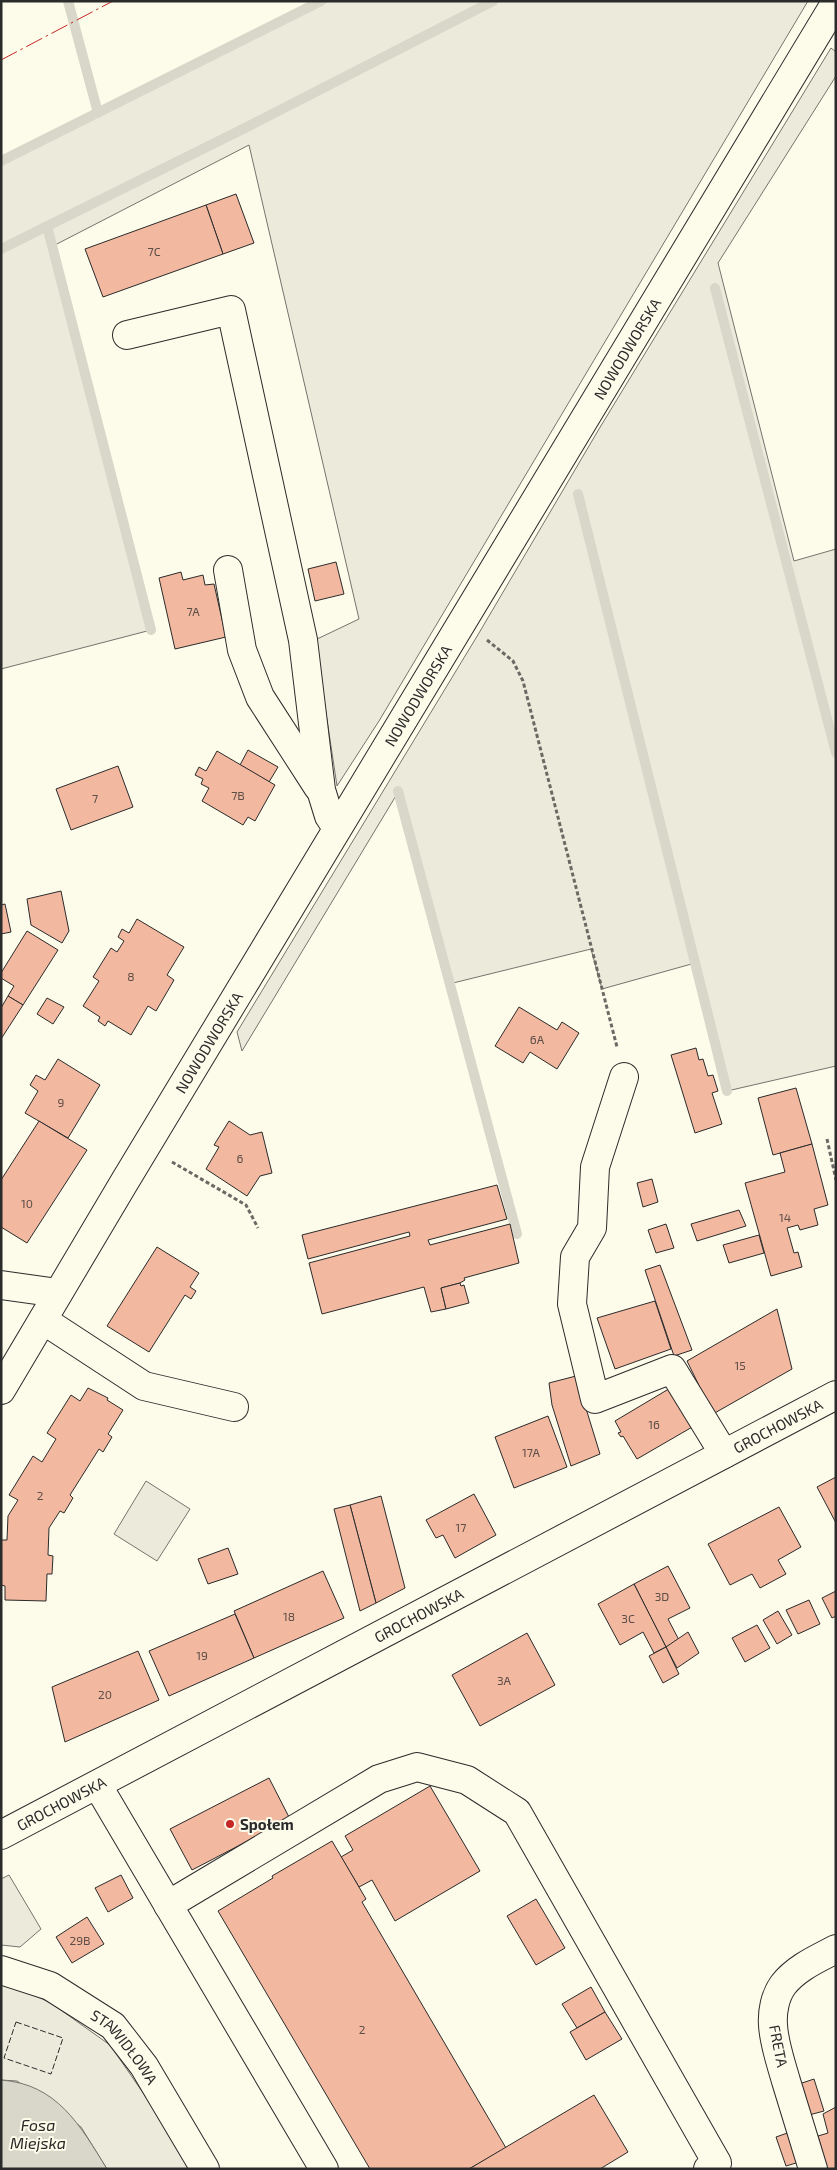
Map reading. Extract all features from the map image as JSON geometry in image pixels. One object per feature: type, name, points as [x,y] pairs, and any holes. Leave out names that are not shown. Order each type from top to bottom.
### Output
[{"type":"street","name":"NOWODWORSKA","points":[[1,1390],[145,1147],[836,2]]},
{"type":"street","points":[[126,335],[231,310],[303,640],[321,790],[329,816],[337,828]]},
{"type":"street","points":[[228,570],[242,650],[260,696],[321,790]]},
{"type":"street","points":[[624,1077],[595,1167],[592,1228],[575,1257],[572,1304],[595,1399],[672,1369],[724,1454]]},
{"type":"street","points":[[1,1285],[58,1293]]},
{"type":"street","points":[[42,1320],[144,1386],[234,1407]]},
{"type":"street","name":"GROCHOWSKA","points":[[1,1835],[98,1786],[836,1394]]},
{"type":"street","points":[[168,1905],[379,1779],[417,1767],[467,1780],[517,1812],[717,2163],[708,2169]]},
{"type":"street","points":[[98,1786],[324,2169]]},
{"type":"street","name":"FRETA","points":[[813,2169],[778,2053],[773,2026],[774,2012],[778,1993],[789,1978],[797,1970],[836,1949]]},
{"type":"street","name":"STAWIDŁOWA","points":[[1,1970],[50,1986],[113,2026],[144,2066],[205,2169]]},
{"type":"path","points":[[461,622],[480,634],[513,660],[523,681],[624,1077]]},
{"type":"path","points":[[826,1139],[836,1180]]},
{"type":"path","points":[[145,1147],[246,1205],[258,1228]]},
{"type":"shaded area","points":[[328,1],[808,1],[379,721],[337,786],[315,640],[359,619],[249,145],[53,246],[151,630],[1,669],[1,165]]},
{"type":"shaded area","points":[[831,48],[836,52],[836,76],[718,263],[794,561],[836,549],[836,1066],[727,1091],[695,963],[602,989],[591,949],[449,984],[400,789],[242,1051],[237,1032],[479,633],[599,429]]},
{"type":"shaded area","points":[[146,1481],[190,1509],[157,1561],[114,1534]]},
{"type":"shaded area","points":[[9,1875],[41,1929],[20,1947],[1,1945],[1,1879]]},
{"type":"shaded area","points":[[1,1980],[51,2003],[110,2045],[157,2113],[190,2169],[107,2169],[81,2127],[17,2081],[1,2080]]},
{"type":"water","name":"Fosa Miejska","points":[[1,2080],[21,2083],[37,2089],[52,2098],[65,2110],[87,2137],[107,2169],[1,2169]]},
{"type":"building","points":[[236,194],[254,243],[223,254],[206,205]]},
{"type":"building","points":[[206,205],[223,254],[103,297],[85,249]]},
{"type":"building","points":[[336,562],[344,594],[315,601],[308,569]]},
{"type":"building","points":[[181,572],[183,580],[203,575],[205,585],[214,584],[226,637],[175,649],[159,578]]},
{"type":"building","points":[[248,750],[278,767],[269,782],[240,765]]},
{"type":"building","points":[[217,751],[275,785],[255,821],[248,817],[243,825],[202,801],[209,788],[201,784],[203,779],[195,775],[199,767],[206,771]]},
{"type":"building","points":[[118,766],[133,807],[71,830],[56,789]]},
{"type":"building","points":[[61,891],[69,931],[62,943],[31,925],[27,899]]},
{"type":"building","points":[[5,904],[11,932],[1,934],[1,905]]},
{"type":"building","points":[[137,919],[184,947],[167,975],[174,980],[156,1011],[148,1006],[131,1035],[108,1021],[105,1026],[98,1021],[100,1017],[83,1006],[99,981],[93,977],[111,948],[117,952],[124,941],[118,937],[122,929],[129,933]]},
{"type":"building","points":[[27,931],[58,950],[23,1005],[8,996],[14,986],[1,978],[1,973]]},
{"type":"building","points":[[8,996],[23,1005],[1,1039],[1,1008]]},
{"type":"building","points":[[47,998],[64,1007],[53,1024],[37,1014]]},
{"type":"building","points":[[519,1007],[557,1030],[562,1022],[579,1033],[557,1069],[530,1052],[523,1063],[495,1046]]},
{"type":"building","points":[[696,1048],[699,1060],[703,1059],[708,1076],[713,1075],[718,1091],[712,1093],[722,1124],[695,1133],[671,1055]]},
{"type":"building","points":[[58,1059],[100,1085],[68,1138],[25,1113],[38,1091],[30,1085],[36,1075],[45,1080]]},
{"type":"building","points":[[796,1088],[812,1144],[773,1155],[758,1098]]},
{"type":"building","points":[[39,1121],[87,1150],[27,1243],[1,1227],[1,1180]]},
{"type":"building","points":[[229,1121],[250,1135],[262,1132],[272,1173],[260,1176],[247,1196],[206,1169],[219,1147],[214,1145]]},
{"type":"building","points":[[812,1144],[828,1205],[814,1209],[818,1225],[800,1230],[798,1225],[787,1228],[794,1253],[798,1252],[802,1267],[771,1276],[745,1183],[785,1172],[780,1153]]},
{"type":"building","points":[[652,1179],[658,1202],[643,1207],[637,1183]]},
{"type":"building","points":[[497,1185],[507,1219],[428,1240],[430,1245],[510,1224],[519,1263],[464,1278],[465,1280],[460,1283],[441,1288],[446,1309],[431,1312],[424,1287],[322,1314],[309,1263],[410,1236],[409,1232],[308,1259],[302,1235]]},
{"type":"building","points":[[739,1210],[746,1226],[697,1241],[691,1224]]},
{"type":"building","points":[[666,1224],[674,1248],[656,1253],[648,1230]]},
{"type":"building","points":[[759,1235],[764,1253],[729,1263],[723,1245]]},
{"type":"building","points":[[157,1247],[199,1273],[190,1287],[196,1291],[191,1299],[185,1295],[149,1352],[107,1326]]},
{"type":"building","points":[[660,1265],[692,1350],[674,1356],[645,1270]]},
{"type":"building","points":[[460,1283],[461,1286],[464,1285],[469,1303],[446,1309],[441,1288]]},
{"type":"building","points":[[655,1301],[671,1349],[615,1369],[597,1318]]},
{"type":"building","points":[[777,1309],[792,1369],[713,1414],[687,1361]]},
{"type":"building","points":[[576,1376],[600,1454],[571,1466],[552,1405],[549,1383]]},
{"type":"building","points":[[672,1387],[694,1426],[637,1459],[623,1436],[621,1437],[618,1433],[621,1432],[615,1421]]},
{"type":"building","points":[[88,1388],[108,1398],[107,1400],[123,1410],[108,1434],[112,1437],[103,1452],[99,1449],[70,1495],[73,1498],[64,1513],[60,1511],[49,1528],[48,1555],[53,1556],[52,1574],[47,1574],[46,1601],[5,1600],[5,1586],[1,1585],[1,1540],[7,1540],[8,1516],[18,1500],[9,1495],[33,1456],[42,1462],[56,1439],[47,1433],[71,1395],[80,1401]]},
{"type":"building","points":[[548,1416],[567,1467],[514,1488],[495,1437]]},
{"type":"building","points":[[836,1477],[836,1523],[817,1487]]},
{"type":"building","points":[[474,1494],[496,1535],[455,1558],[443,1535],[436,1538],[426,1520]]},
{"type":"building","points":[[381,1496],[405,1588],[376,1603],[350,1505]]},
{"type":"building","points":[[350,1505],[376,1603],[360,1611],[334,1509]]},
{"type":"building","points":[[779,1507],[801,1547],[778,1560],[786,1574],[760,1588],[752,1574],[730,1585],[708,1544]]},
{"type":"building","points":[[228,1548],[238,1574],[208,1584],[198,1559]]},
{"type":"building","points":[[668,1566],[690,1608],[668,1619],[679,1640],[666,1647],[634,1584]]},
{"type":"building","points":[[323,1571],[344,1618],[254,1658],[234,1611]]},
{"type":"building","points":[[634,1584],[666,1647],[654,1653],[643,1632],[620,1645],[598,1604]]},
{"type":"building","points":[[836,1591],[836,1616],[832,1618],[822,1598]]},
{"type":"building","points":[[809,1600],[820,1624],[798,1634],[786,1610]]},
{"type":"building","points":[[778,1611],[792,1635],[777,1644],[763,1620]]},
{"type":"building","points":[[235,1614],[254,1658],[169,1696],[149,1651]]},
{"type":"building","points":[[757,1625],[770,1648],[745,1662],[732,1638]]},
{"type":"building","points":[[688,1632],[699,1653],[677,1668],[666,1647]]},
{"type":"building","points":[[527,1633],[555,1685],[480,1726],[452,1675]]},
{"type":"building","points":[[666,1647],[679,1674],[663,1683],[649,1656]]},
{"type":"building","points":[[138,1651],[159,1700],[65,1742],[52,1687]]},
{"type":"building","name":"Społem","points":[[269,1778],[290,1819],[192,1870],[170,1829]]},
{"type":"building","points":[[430,1786],[480,1871],[395,1921],[372,1880],[359,1887],[341,1857],[353,1850],[345,1836]]},
{"type":"building","points":[[332,1841],[366,1899],[362,1902],[506,2148],[469,2169],[370,2169],[218,1911],[273,1878],[272,1876]]},
{"type":"building","points":[[121,1875],[133,1898],[108,1912],[95,1888]]},
{"type":"building","points":[[536,1899],[565,1948],[536,1965],[507,1916]]},
{"type":"building","points":[[87,1917],[104,1944],[72,1963],[56,1937]]},
{"type":"building","points":[[591,1987],[605,2012],[577,2028],[562,2004]]},
{"type":"building","points":[[605,2012],[622,2039],[586,2060],[570,2032]]},
{"type":"building","points":[[814,2079],[824,2111],[809,2115],[799,2084]]},
{"type":"building","points":[[594,2095],[628,2152],[600,2169],[469,2169]]},
{"type":"building","points":[[836,2107],[836,2169],[827,2169],[818,2136],[828,2133],[823,2114]]},
{"type":"building","points":[[793,2131],[803,2161],[786,2166],[776,2137]]},
{"type":"waterway","points":[[68,1],[98,113]]},
{"type":"waterway","points":[[1,161],[321,1]]},
{"type":"waterway","points":[[1,249],[245,128],[493,1]]},
{"type":"waterway","points":[[47,226],[151,630]]},
{"type":"waterway","points":[[715,288],[836,753]]},
{"type":"waterway","points":[[578,494],[727,1091]]},
{"type":"waterway","points":[[398,791],[517,1234]]},
{"type":"fence","points":[[16,2022],[63,2038],[51,2074],[4,2058],[16,2022]]},
{"type":"power","points":[[1,60],[113,1]]},
{"type":"place","name":"Społem","points":[[230,1824]]}]
